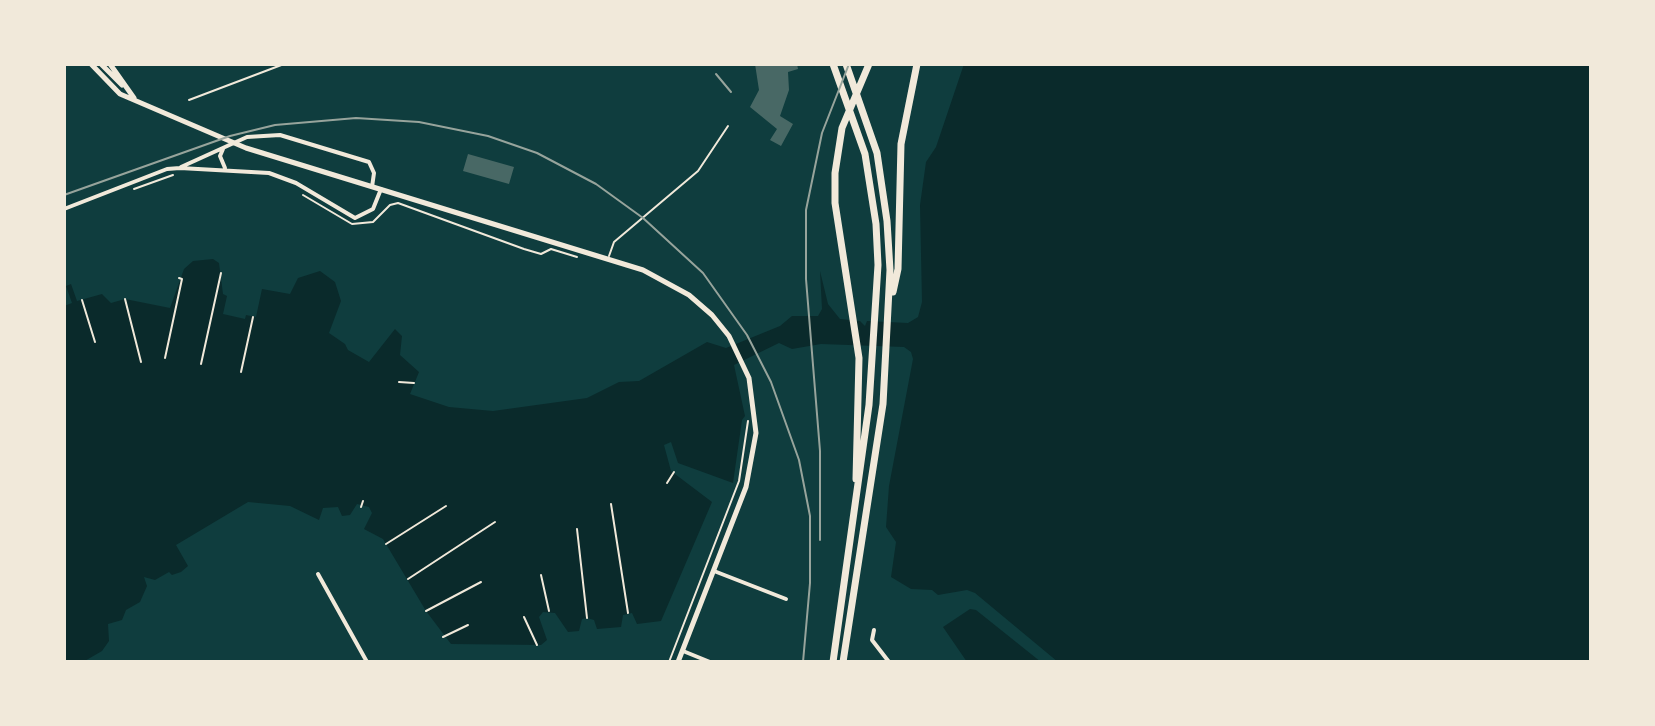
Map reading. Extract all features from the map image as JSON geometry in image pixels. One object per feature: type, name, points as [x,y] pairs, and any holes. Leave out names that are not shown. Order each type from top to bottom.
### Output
[{"type":"highway","points":[[833,64],[854,116],[876,224],[877,309],[857,497],[833,662]]},
{"type":"highway","points":[[843,662],[883,404],[889,310],[886,210],[877,153],[846,64]]},
{"type":"highway","points":[[857,497],[859,358],[835,203],[835,173],[842,128],[869,64]]},
{"type":"highway","points":[[889,310],[898,269],[901,144],[917,64]]},
{"type":"street","points":[[91,64],[108,85],[138,102],[246,148],[458,216],[643,270],[702,305],[729,336],[744,364],[754,403],[754,448],[746,487],[678,662]]},
{"type":"street","points":[[101,64],[138,102]]},
{"type":"street","points":[[110,64],[126,88]]},
{"type":"street","points":[[180,168],[256,135],[297,138],[369,162],[374,173],[372,187]]},
{"type":"street","points":[[223,149],[220,156],[225,169]]},
{"type":"street","points":[[64,209],[167,169],[180,168],[225,169],[281,176],[355,218],[373,209],[381,189]]},
{"type":"street","points":[[714,571],[786,599]]},
{"type":"street","points":[[318,574],[365,661]]},
{"type":"street","points":[[874,630],[872,640],[889,662]]},
{"type":"street","points":[[683,651],[710,662]]},
{"type":"lane","points":[[189,100],[284,64]]},
{"type":"lane","points":[[608,258],[614,242],[698,171],[728,126]]},
{"type":"path","points":[[125,192],[183,174]]},
{"type":"path","points":[[292,188],[352,224],[373,222],[390,205],[398,203],[524,249],[541,254],[551,249],[578,257]]},
{"type":"path","points":[[201,364],[221,273]]},
{"type":"path","points":[[165,358],[173,307],[182,279],[179,278]]},
{"type":"path","points":[[125,299],[141,362]]},
{"type":"path","points":[[82,300],[95,342]]},
{"type":"path","points":[[241,372],[253,317]]},
{"type":"path","points":[[399,382],[414,383]]},
{"type":"path","points":[[669,662],[739,481],[748,416]]},
{"type":"path","points":[[667,483],[674,472]]},
{"type":"path","points":[[361,507],[363,501]]},
{"type":"path","points":[[611,504],[628,613]]},
{"type":"path","points":[[386,544],[446,506]]},
{"type":"path","points":[[408,579],[495,522]]},
{"type":"path","points":[[577,529],[587,618]]},
{"type":"path","points":[[541,575],[549,611]]},
{"type":"path","points":[[426,611],[481,582]]},
{"type":"path","points":[[524,617],[537,645]]},
{"type":"path","points":[[443,637],[468,625]]},
{"type":"water","points":[[964,64],[1591,64],[1591,662],[1058,662],[975,593],[967,590],[938,595],[932,590],[911,589],[891,577],[896,542],[886,527],[889,486],[913,359],[911,352],[904,347],[821,344],[792,349],[779,343],[734,365],[745,416],[733,483],[678,463],[671,442],[664,445],[671,471],[712,502],[661,621],[637,624],[632,613],[623,615],[621,627],[597,629],[594,620],[587,618],[582,619],[579,631],[568,632],[555,613],[543,612],[539,617],[547,640],[541,645],[451,644],[426,611],[383,539],[364,529],[372,513],[369,507],[357,504],[350,515],[342,516],[338,507],[323,508],[319,520],[290,506],[248,502],[176,545],[188,566],[181,572],[172,575],[169,572],[155,580],[144,577],[147,586],[140,602],[126,610],[122,620],[108,624],[109,641],[102,651],[83,662],[64,662],[64,306],[72,303],[66,286],[71,284],[77,301],[102,294],[111,303],[125,299],[170,308],[184,269],[193,261],[213,259],[219,263],[223,294],[227,296],[223,314],[245,319],[246,315],[256,317],[262,289],[290,294],[298,278],[320,271],[335,282],[341,301],[329,333],[345,344],[348,350],[369,362],[395,329],[402,336],[400,355],[419,372],[410,394],[449,407],[493,411],[587,398],[619,382],[639,381],[707,342],[726,348],[780,326],[792,316],[818,316],[822,309],[820,271],[828,304],[840,319],[860,321],[865,326],[867,321],[908,323],[918,317],[922,302],[920,205],[926,162],[936,147]]},
{"type":"water","points":[[970,609],[976,610],[1041,662],[967,662],[943,627]]},
{"type":"building","points":[[755,64],[797,64],[798,69],[788,72],[789,90],[780,116],[793,124],[781,146],[770,140],[777,129],[750,107],[759,90]]},
{"type":"building","points":[[468,154],[514,167],[509,184],[463,171]]},
{"type":"railway","points":[[820,540],[820,451],[806,279],[806,210],[822,133],[849,64]]},
{"type":"railway","points":[[716,74],[731,92]]},
{"type":"railway","points":[[64,195],[230,136],[275,125],[356,118],[419,122],[488,136],[537,153],[596,184],[643,218],[703,273],[747,335],[771,382],[799,460],[810,516],[810,583],[803,662]]}]
